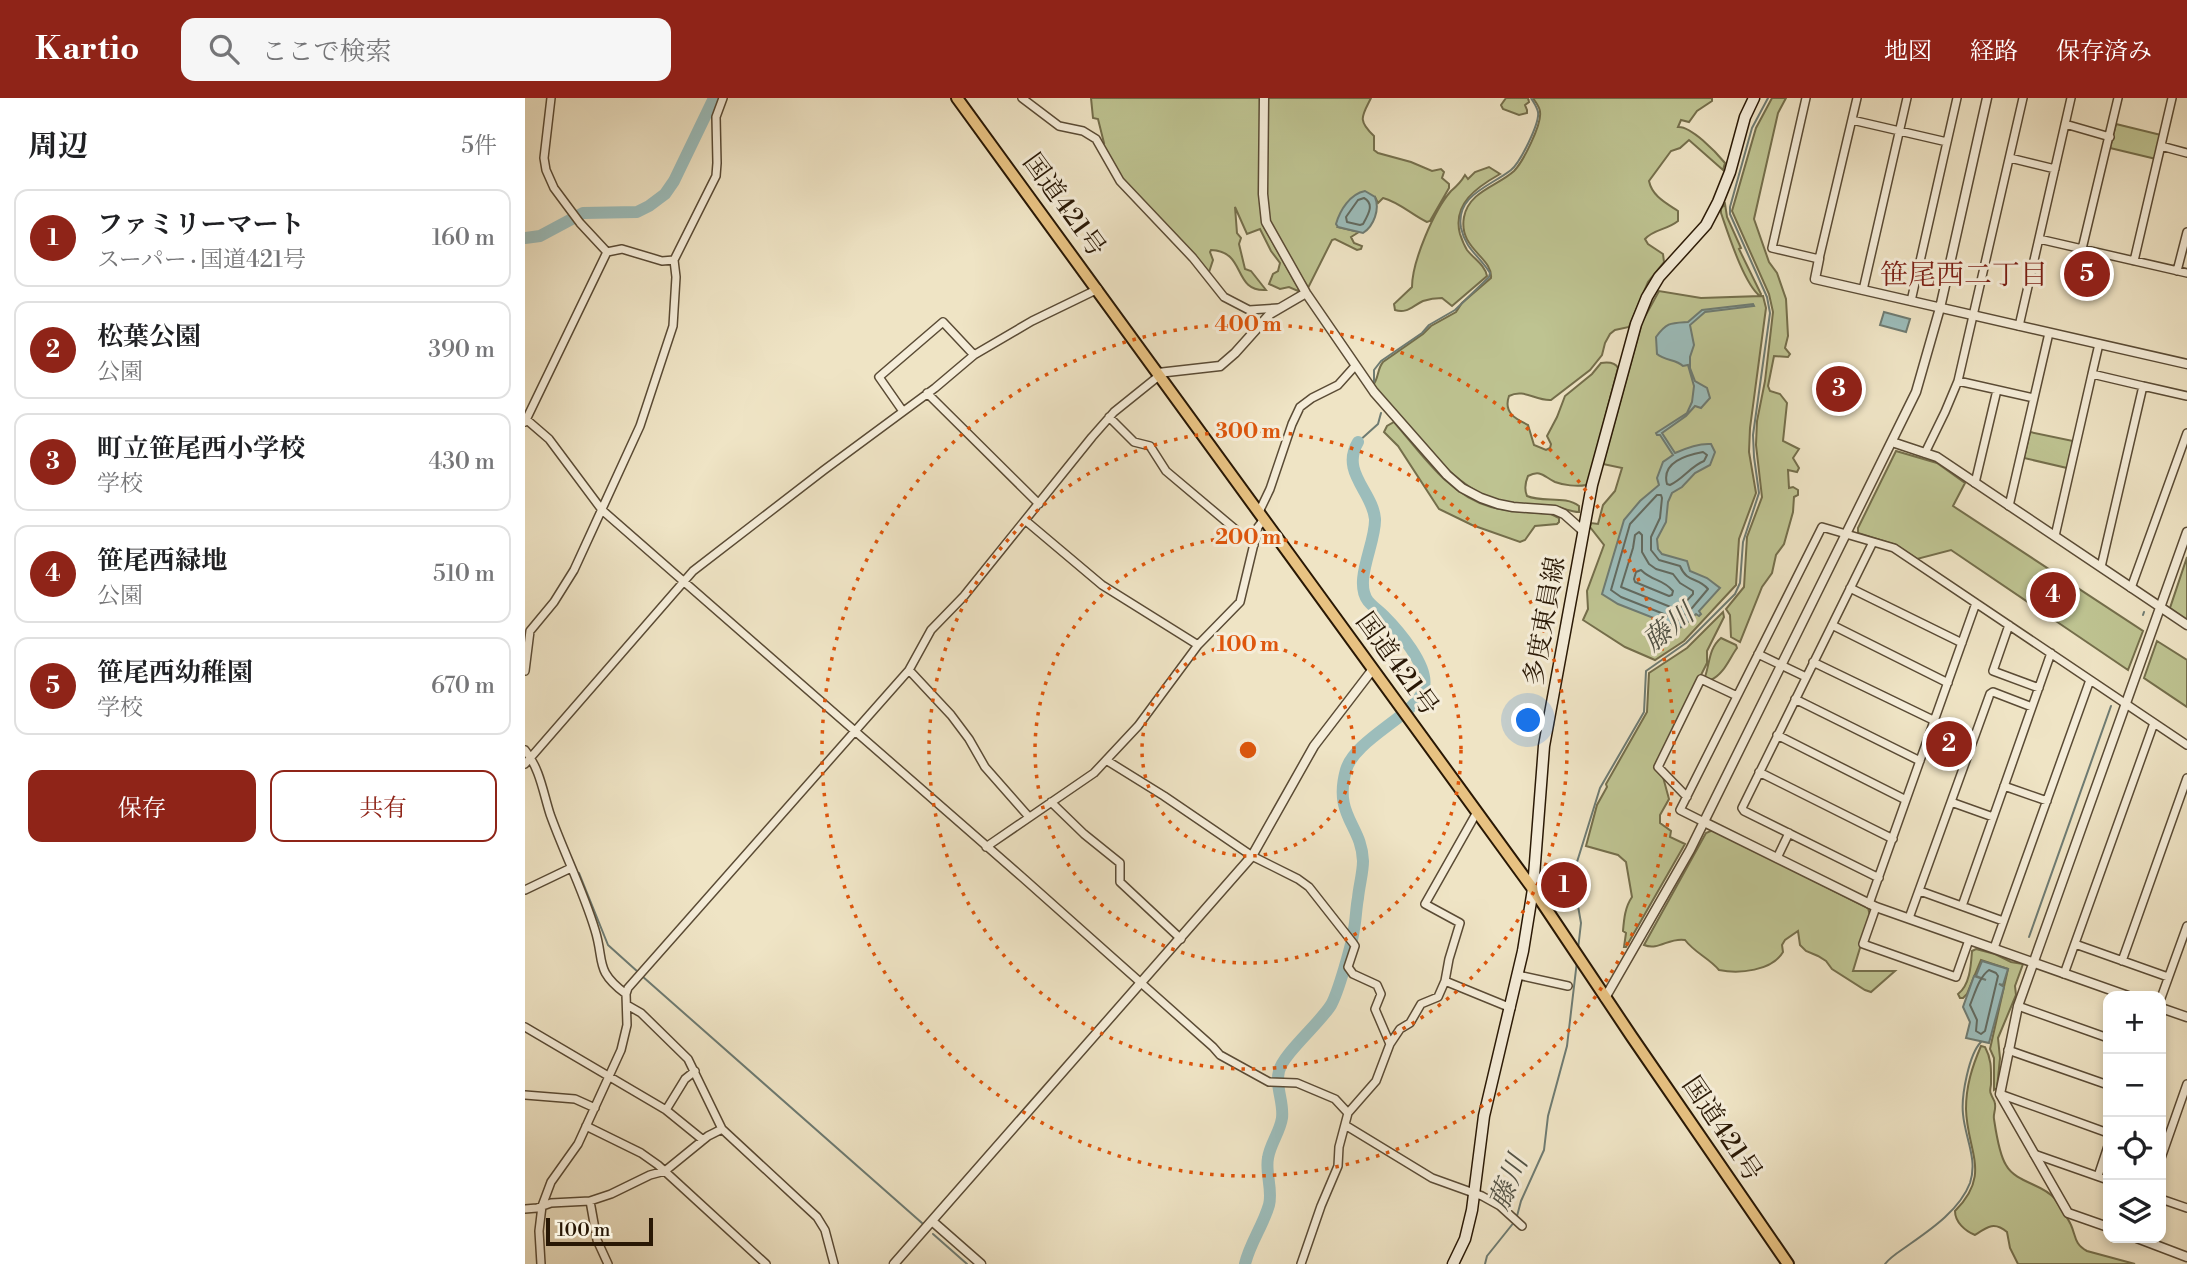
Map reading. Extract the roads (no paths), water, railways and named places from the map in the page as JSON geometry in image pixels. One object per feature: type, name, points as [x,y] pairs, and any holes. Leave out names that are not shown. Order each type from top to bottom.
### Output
[{"type":"highway","name":"国道421号","points":[[957,98],[1534,889],[1605,998],[1788,1264]]},
{"type":"main road","name":"多度東員線","points":[[1453,1264],[1465,1239],[1475,1193],[1484,1116],[1511,1008],[1534,889],[1544,746],[1592,485],[1636,324],[1659,276],[1706,225],[1730,172],[1745,117],[1755,98]]},
{"type":"street","points":[[551,98],[544,158],[546,170],[554,188],[580,223],[607,252]]},
{"type":"street","points":[[525,671],[530,631],[567,582],[640,426],[673,326],[676,276],[674,260],[716,176],[716,117],[723,98]]},
{"type":"street","points":[[1022,98],[1059,126],[1083,131],[1096,139],[1120,181],[1193,258],[1224,297],[1249,310],[1278,308]]},
{"type":"street","points":[[1264,98],[1263,194],[1266,222],[1306,293],[1374,392],[1461,488],[1498,504],[1555,510],[1565,514],[1583,530]]},
{"type":"street","points":[[1807,98],[1772,248],[1819,259]]},
{"type":"street","points":[[1857,98],[1815,279],[2187,365]]},
{"type":"street","points":[[1863,290],[1907,98]]},
{"type":"street","points":[[1911,301],[1957,98]]},
{"type":"street","points":[[1605,998],[1704,822],[1921,378],[1940,308],[1987,98]]},
{"type":"street","points":[[1925,453],[1958,381],[2023,98]]},
{"type":"street","points":[[2019,326],[2071,98]]},
{"type":"street","points":[[2082,249],[2118,98]]},
{"type":"street","points":[[2134,261],[2172,98]]},
{"type":"street","points":[[1851,120],[1947,142]]},
{"type":"street","points":[[2066,124],[2110,137]]},
{"type":"street","points":[[2161,146],[2187,153]]},
{"type":"street","points":[[2010,158],[2055,169]]},
{"type":"street","points":[[2177,271],[2187,232]]},
{"type":"street","points":[[2039,239],[2187,274]]},
{"type":"street","points":[[607,252],[622,249],[662,261],[674,260]]},
{"type":"street","points":[[607,252],[526,421],[549,439],[601,510],[1220,1055],[1264,1080],[1297,1083],[1335,1099],[1348,1113]]},
{"type":"street","points":[[528,761],[693,571],[974,355],[1031,321],[1097,289]]},
{"type":"street","points":[[541,1264],[539,1231],[542,1206],[551,1182],[571,1157],[624,1042],[628,988],[909,670],[930,630],[964,596],[1109,417],[1159,374],[1220,366],[1278,308],[1306,293]]},
{"type":"street","points":[[902,410],[879,377],[943,322],[974,355]]},
{"type":"street","points":[[2009,506],[2049,332]]},
{"type":"street","points":[[2055,536],[2099,344]]},
{"type":"street","points":[[986,847],[1094,772],[1138,726],[1198,645],[1240,602],[1261,515],[1300,407],[1339,384],[1355,366]]},
{"type":"street","points":[[2092,374],[2187,396]]},
{"type":"street","points":[[1958,381],[2035,398]]},
{"type":"street","points":[[2101,567],[2143,386]]},
{"type":"street","points":[[1975,483],[1997,390]]},
{"type":"street","points":[[927,393],[1039,503]]},
{"type":"street","points":[[1109,417],[1134,442],[1150,446],[1166,471],[1254,545]]},
{"type":"street","points":[[2131,588],[2187,433]]},
{"type":"street","points":[[1892,442],[1937,457],[2187,625]]},
{"type":"street","points":[[1026,521],[1102,585],[1198,645]]},
{"type":"street","points":[[2113,991],[1872,905],[1681,811],[1822,527],[1894,548],[2187,745]]},
{"type":"street","points":[[2103,1225],[2068,1213],[2000,1094],[2018,1006],[2187,532]]},
{"type":"street","points":[[1873,542],[1759,772],[1743,810],[1879,878]]},
{"type":"street","points":[[1850,588],[1962,643]]},
{"type":"street","points":[[1969,940],[1956,977],[1863,944],[1879,878],[1976,603]]},
{"type":"street","points":[[1832,625],[1948,683]]},
{"type":"street","points":[[2009,625],[1993,671],[2039,688]]},
{"type":"street","points":[[1962,906],[2051,653]]},
{"type":"street","points":[[1758,654],[1806,677]]},
{"type":"street","points":[[1814,662],[1935,721]]},
{"type":"street","points":[[894,1264],[1252,856],[1314,746],[1373,669]]},
{"type":"street","points":[[909,670],[951,715],[985,767],[1029,817]]},
{"type":"street","points":[[1687,797],[1658,768],[1701,679],[1737,696]]},
{"type":"street","points":[[1994,948],[2090,680]]},
{"type":"street","points":[[1909,918],[1990,694],[1993,692],[2032,706]]},
{"type":"street","points":[[1795,699],[1920,761]]},
{"type":"street","points":[[2064,974],[2154,723]]},
{"type":"street","points":[[1777,735],[1906,800]]},
{"type":"street","points":[[525,750],[528,761],[538,771],[550,813],[596,931],[600,963],[610,981],[626,994]]},
{"type":"street","points":[[1106,760],[1252,856],[1299,879],[1309,887],[1355,946],[1348,967],[1353,974],[1377,985],[1381,995],[1375,1009],[1390,1044]]},
{"type":"street","points":[[1759,772],[1893,839]]},
{"type":"street","points":[[2122,961],[2187,778]]},
{"type":"street","points":[[2004,786],[2047,800]]},
{"type":"street","points":[[1051,802],[1084,834],[1120,863],[1120,882],[1181,939]]},
{"type":"street","points":[[1951,802],[1993,817]]},
{"type":"street","points":[[1301,1264],[1338,1166],[1339,1147],[1348,1113],[1375,1081],[1390,1044],[1400,1029],[1410,1023],[1421,1004],[1438,997],[1445,981],[1460,923],[1425,904],[1477,812]]},
{"type":"street","points":[[1777,858],[1789,833]]},
{"type":"street","points":[[525,890],[571,868]]},
{"type":"street","points":[[1920,891],[2003,921]]},
{"type":"street","points":[[2163,991],[2187,926]]},
{"type":"street","points":[[2075,944],[2168,977]]},
{"type":"street","points":[[1518,975],[1568,986]]},
{"type":"street","points":[[1445,981],[1511,1008]]},
{"type":"street","points":[[627,1005],[641,1013],[682,1052],[695,1071],[722,1129],[817,1217],[825,1230],[834,1264]]},
{"type":"street","points":[[2018,1006],[2103,1036]]},
{"type":"street","points":[[2166,1010],[2187,1017]]},
{"type":"street","points":[[525,1027],[666,1111],[703,1140]]},
{"type":"street","points":[[2008,1050],[2103,1083]]},
{"type":"street","points":[[666,1111],[685,1079],[695,1071]]},
{"type":"street","points":[[2166,1144],[2187,1084]]},
{"type":"street","points":[[2000,1094],[2103,1131]]},
{"type":"street","points":[[525,1095],[575,1099],[595,1108]]},
{"type":"street","points":[[1345,1125],[1432,1178],[1475,1193],[1500,1206],[1521,1224]]},
{"type":"street","points":[[586,1126],[641,1153],[665,1171],[766,1264]]},
{"type":"street","points":[[525,1209],[551,1203],[590,1201],[611,1194],[650,1175],[665,1171],[703,1140],[722,1129]]},
{"type":"street","points":[[2034,1154],[2103,1178]]},
{"type":"street","points":[[2098,1176],[2103,1161]]},
{"type":"street","points":[[590,1201],[597,1240],[608,1264]]},
{"type":"street","points":[[2166,1201],[2187,1208]]},
{"type":"street","points":[[932,1220],[981,1264]]},
{"type":"street","points":[[2154,1243],[2185,1252]]},
{"type":"water","points":[[1365,191],[1375,197],[1376,202],[1376,212],[1370,226],[1363,233],[1338,227],[1336,224],[1346,203]]},
{"type":"water","points":[[1754,306],[1705,312],[1690,325],[1694,345],[1690,368],[1695,381],[1707,388],[1710,398],[1701,408],[1695,406],[1686,416],[1662,433],[1675,453],[1706,444],[1711,444],[1715,452],[1710,465],[1695,473],[1672,493],[1666,522],[1657,539],[1658,549],[1662,554],[1687,561],[1690,571],[1707,578],[1720,588],[1699,611],[1699,616],[1696,614],[1679,628],[1618,604],[1602,594],[1624,520],[1640,501],[1659,485],[1657,478],[1663,462],[1673,455],[1656,433],[1687,413],[1692,402],[1694,386],[1688,365],[1683,366],[1657,354],[1656,337],[1666,326],[1688,322],[1702,310]]},
{"type":"water","points":[[1884,312],[1910,319],[1906,332],[1880,325]]},
{"type":"water","points":[[1982,961],[2008,969],[2003,985],[1999,984],[2004,987],[1989,1043],[1966,1038],[1970,1022],[1963,1007],[1974,976],[1986,980],[1976,976]]},
{"type":"waterway","points":[[525,238],[540,236],[583,213],[637,212],[649,206],[665,194],[674,181],[714,98]]},
{"type":"waterway","points":[[1374,382],[1374,370],[1381,361],[1422,333],[1429,325],[1455,310],[1489,277],[1490,273],[1466,242],[1461,228],[1463,207],[1476,193],[1511,170],[1519,160],[1538,117],[1538,110],[1531,98]]},
{"type":"waterway","name":"藤川","points":[[1578,949],[1581,923],[1577,862],[1600,788],[1644,712],[1646,671],[1686,643],[1735,594],[1740,583],[1743,542],[1759,493],[1753,435],[1770,313],[1767,297],[1730,214],[1730,207],[1752,128],[1768,98]]},
{"type":"waterway","points":[[1358,442],[1378,424],[1381,413]]},
{"type":"waterway","points":[[1245,1264],[1269,1205],[1268,1158],[1282,1118],[1279,1071],[1287,1056],[1331,1005],[1353,936],[1363,861],[1358,838],[1345,810],[1343,786],[1346,770],[1361,747],[1411,707],[1424,687],[1422,669],[1411,649],[1364,593],[1364,573],[1375,519],[1353,463],[1353,453],[1358,442]]},
{"type":"waterway","points":[[2029,937],[2111,706]]},
{"type":"waterway","points":[[579,873],[608,945],[638,972]]},
{"type":"waterway","name":"藤川","points":[[1517,1216],[1544,1150],[1548,1116],[1567,1046],[1577,961]]},
{"type":"waterway","points":[[642,976],[922,1223]]},
{"type":"waterway","points":[[1885,1264],[1945,1217],[1960,1201],[1970,1183],[1973,1165],[1964,1123],[1963,1097],[1970,1065],[1981,1042]]},
{"type":"waterway","name":"藤川","points":[[1485,1264],[1487,1256],[1515,1221]]},
{"type":"waterway","points":[[933,1234],[967,1264]]},
{"type":"place","name":"笹尾西幼稚園","points":[[2087,274]]},
{"type":"place","name":"町立笹尾西小学校","points":[[1839,389]]},
{"type":"place","name":"笹尾西緑地","points":[[2053,595]]},
{"type":"place","name":"松葉公園","points":[[1949,744]]},
{"type":"place","name":"ファミリーマート","points":[[1564,885]]},
{"type":"district","name":"笹尾西二丁目","points":[[1964,275]]}]
